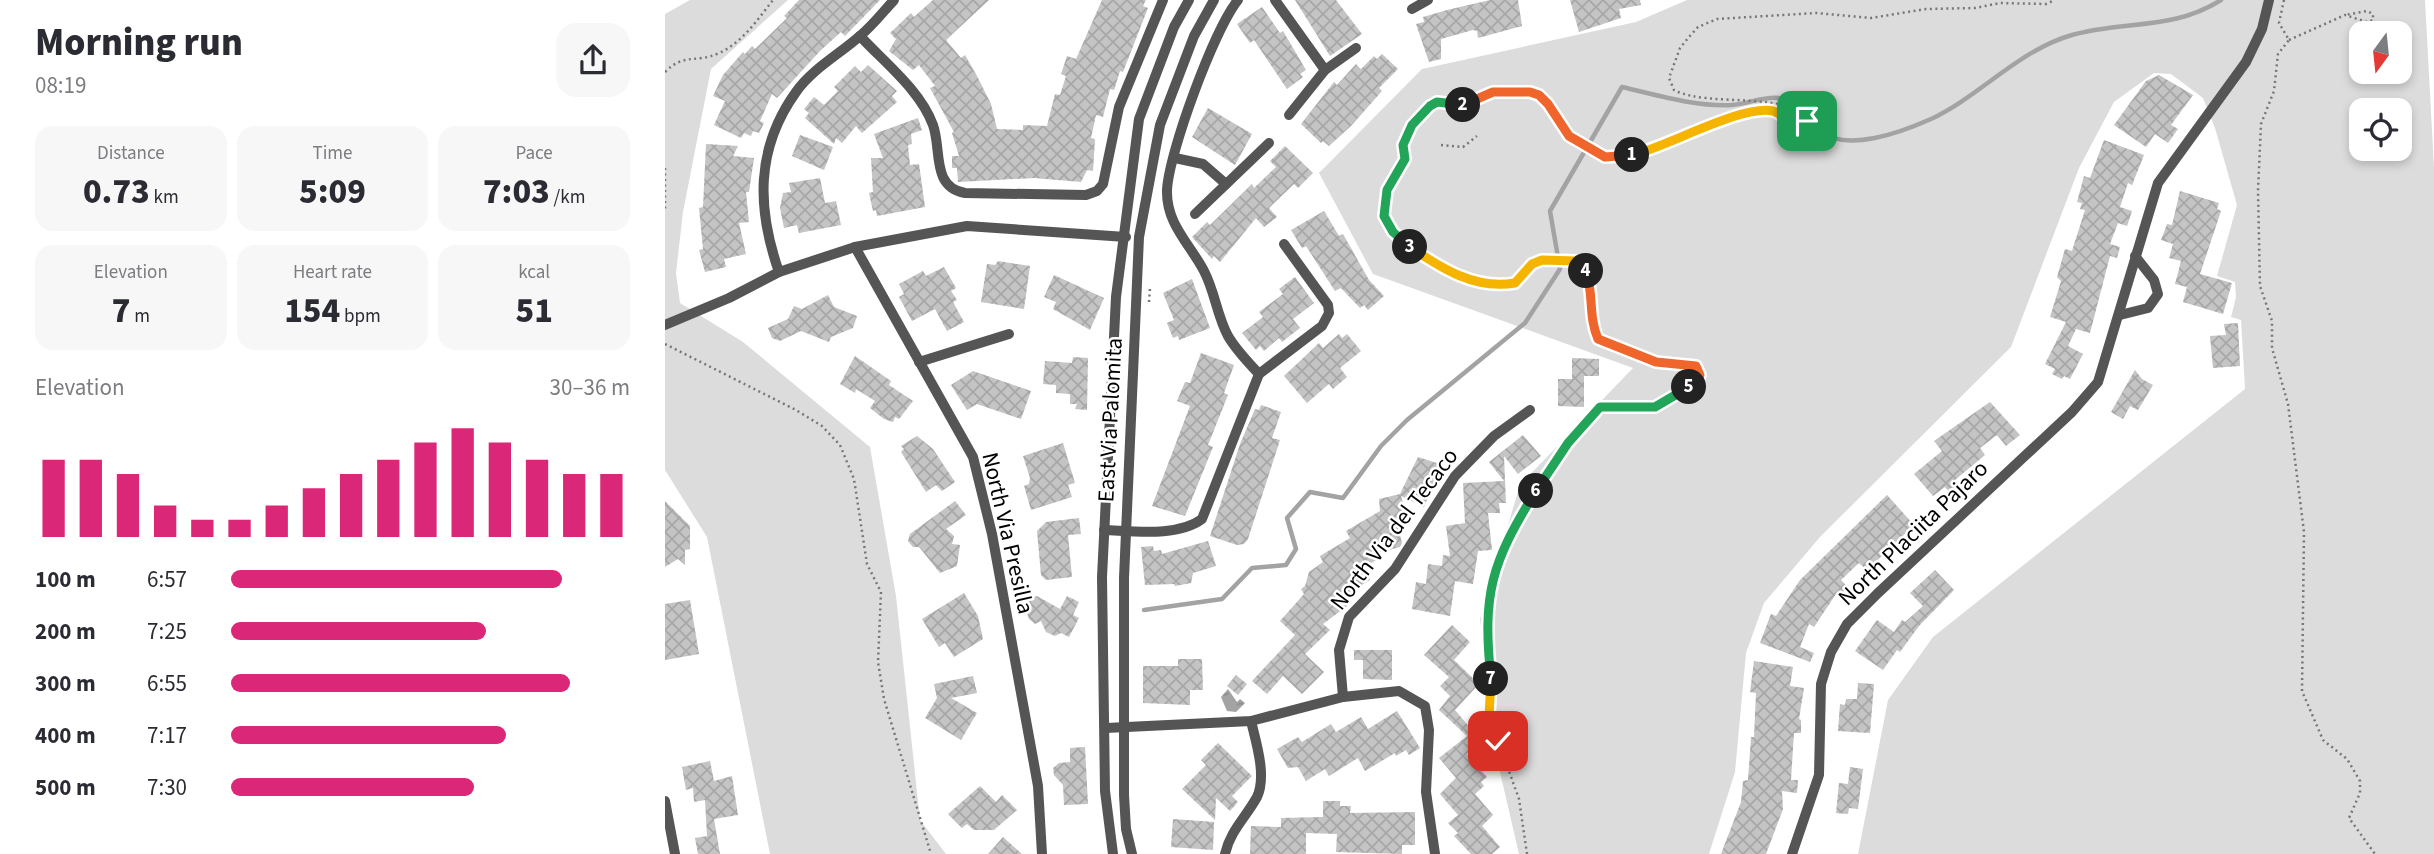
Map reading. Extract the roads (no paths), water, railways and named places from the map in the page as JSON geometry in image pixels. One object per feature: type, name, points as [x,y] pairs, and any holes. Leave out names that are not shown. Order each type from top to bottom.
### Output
[{"type":"street","points":[[779,272],[766,236],[761,194],[775,130],[797,91],[860,36],[894,0]]},
{"type":"street","points":[[860,36],[921,102],[937,137],[941,177],[949,193],[1093,194],[1103,184],[1119,107],[1163,0]]},
{"type":"street","name":"East Via Palomita","points":[[1113,854],[1105,791],[1104,530],[1111,368],[1122,237],[1139,119],[1174,27],[1188,0]]},
{"type":"street","name":"East Via Palomita","points":[[1132,854],[1126,829],[1124,728],[1126,531],[1139,237],[1160,125],[1194,36],[1214,0]]},
{"type":"street","points":[[1238,0],[1215,40],[1178,138],[1167,189],[1178,232],[1213,289],[1228,336],[1259,374]]},
{"type":"street","points":[[1275,0],[1325,70]]},
{"type":"street","points":[[1412,9],[1428,0]]},
{"type":"street","name":"North Placiita Pajaro","points":[[1792,854],[1819,775],[1821,684],[1831,652],[1847,624],[1904,566],[2080,402],[2098,382],[2158,183],[2246,62],[2262,29],[2269,0]]},
{"type":"street","points":[[1289,115],[1325,70],[1356,48]]},
{"type":"street","points":[[1195,214],[1269,143]]},
{"type":"street","points":[[1175,158],[1203,164],[1226,184]]},
{"type":"street","points":[[665,325],[729,298],[779,272],[855,247],[967,226],[1139,237]]},
{"type":"street","points":[[1104,530],[1192,527],[1202,519],[1259,374],[1322,326],[1329,313],[1328,305],[1284,244]]},
{"type":"street","name":"North Via Presilla","points":[[855,247],[973,457],[992,534],[1038,786],[1042,854]]},
{"type":"street","points":[[2120,315],[2148,308],[2158,294],[2154,280],[2135,256]]},
{"type":"street","points":[[919,362],[1009,334]]},
{"type":"street","name":"North Via del Tecaco","points":[[1343,697],[1339,650],[1349,617],[1395,569],[1455,477],[1494,436],[1530,410]]},
{"type":"street","points":[[1106,728],[1251,721],[1343,697],[1399,691],[1425,706],[1429,730],[1426,792],[1435,854]]},
{"type":"street","points":[[1225,854],[1233,829],[1259,794],[1260,776],[1251,721]]},
{"type":"street","points":[[665,801],[675,854]]},
{"type":"water","points":[[1228,689],[1237,702],[1240,699],[1245,703],[1236,712],[1227,711],[1221,697]]},
{"type":"waterway","points":[[1144,610],[1222,599],[1252,568],[1286,565],[1296,549],[1287,518],[1310,492],[1343,498],[1381,446],[1407,420],[1525,323],[1560,269],[1550,211],[1622,87],[1677,100],[1718,105],[1779,98],[1793,102],[1820,130],[1831,137],[1844,140],[1875,138],[1931,119],[2017,62],[2053,42],[2091,30],[2166,21],[2203,10],[2221,0]]}]
